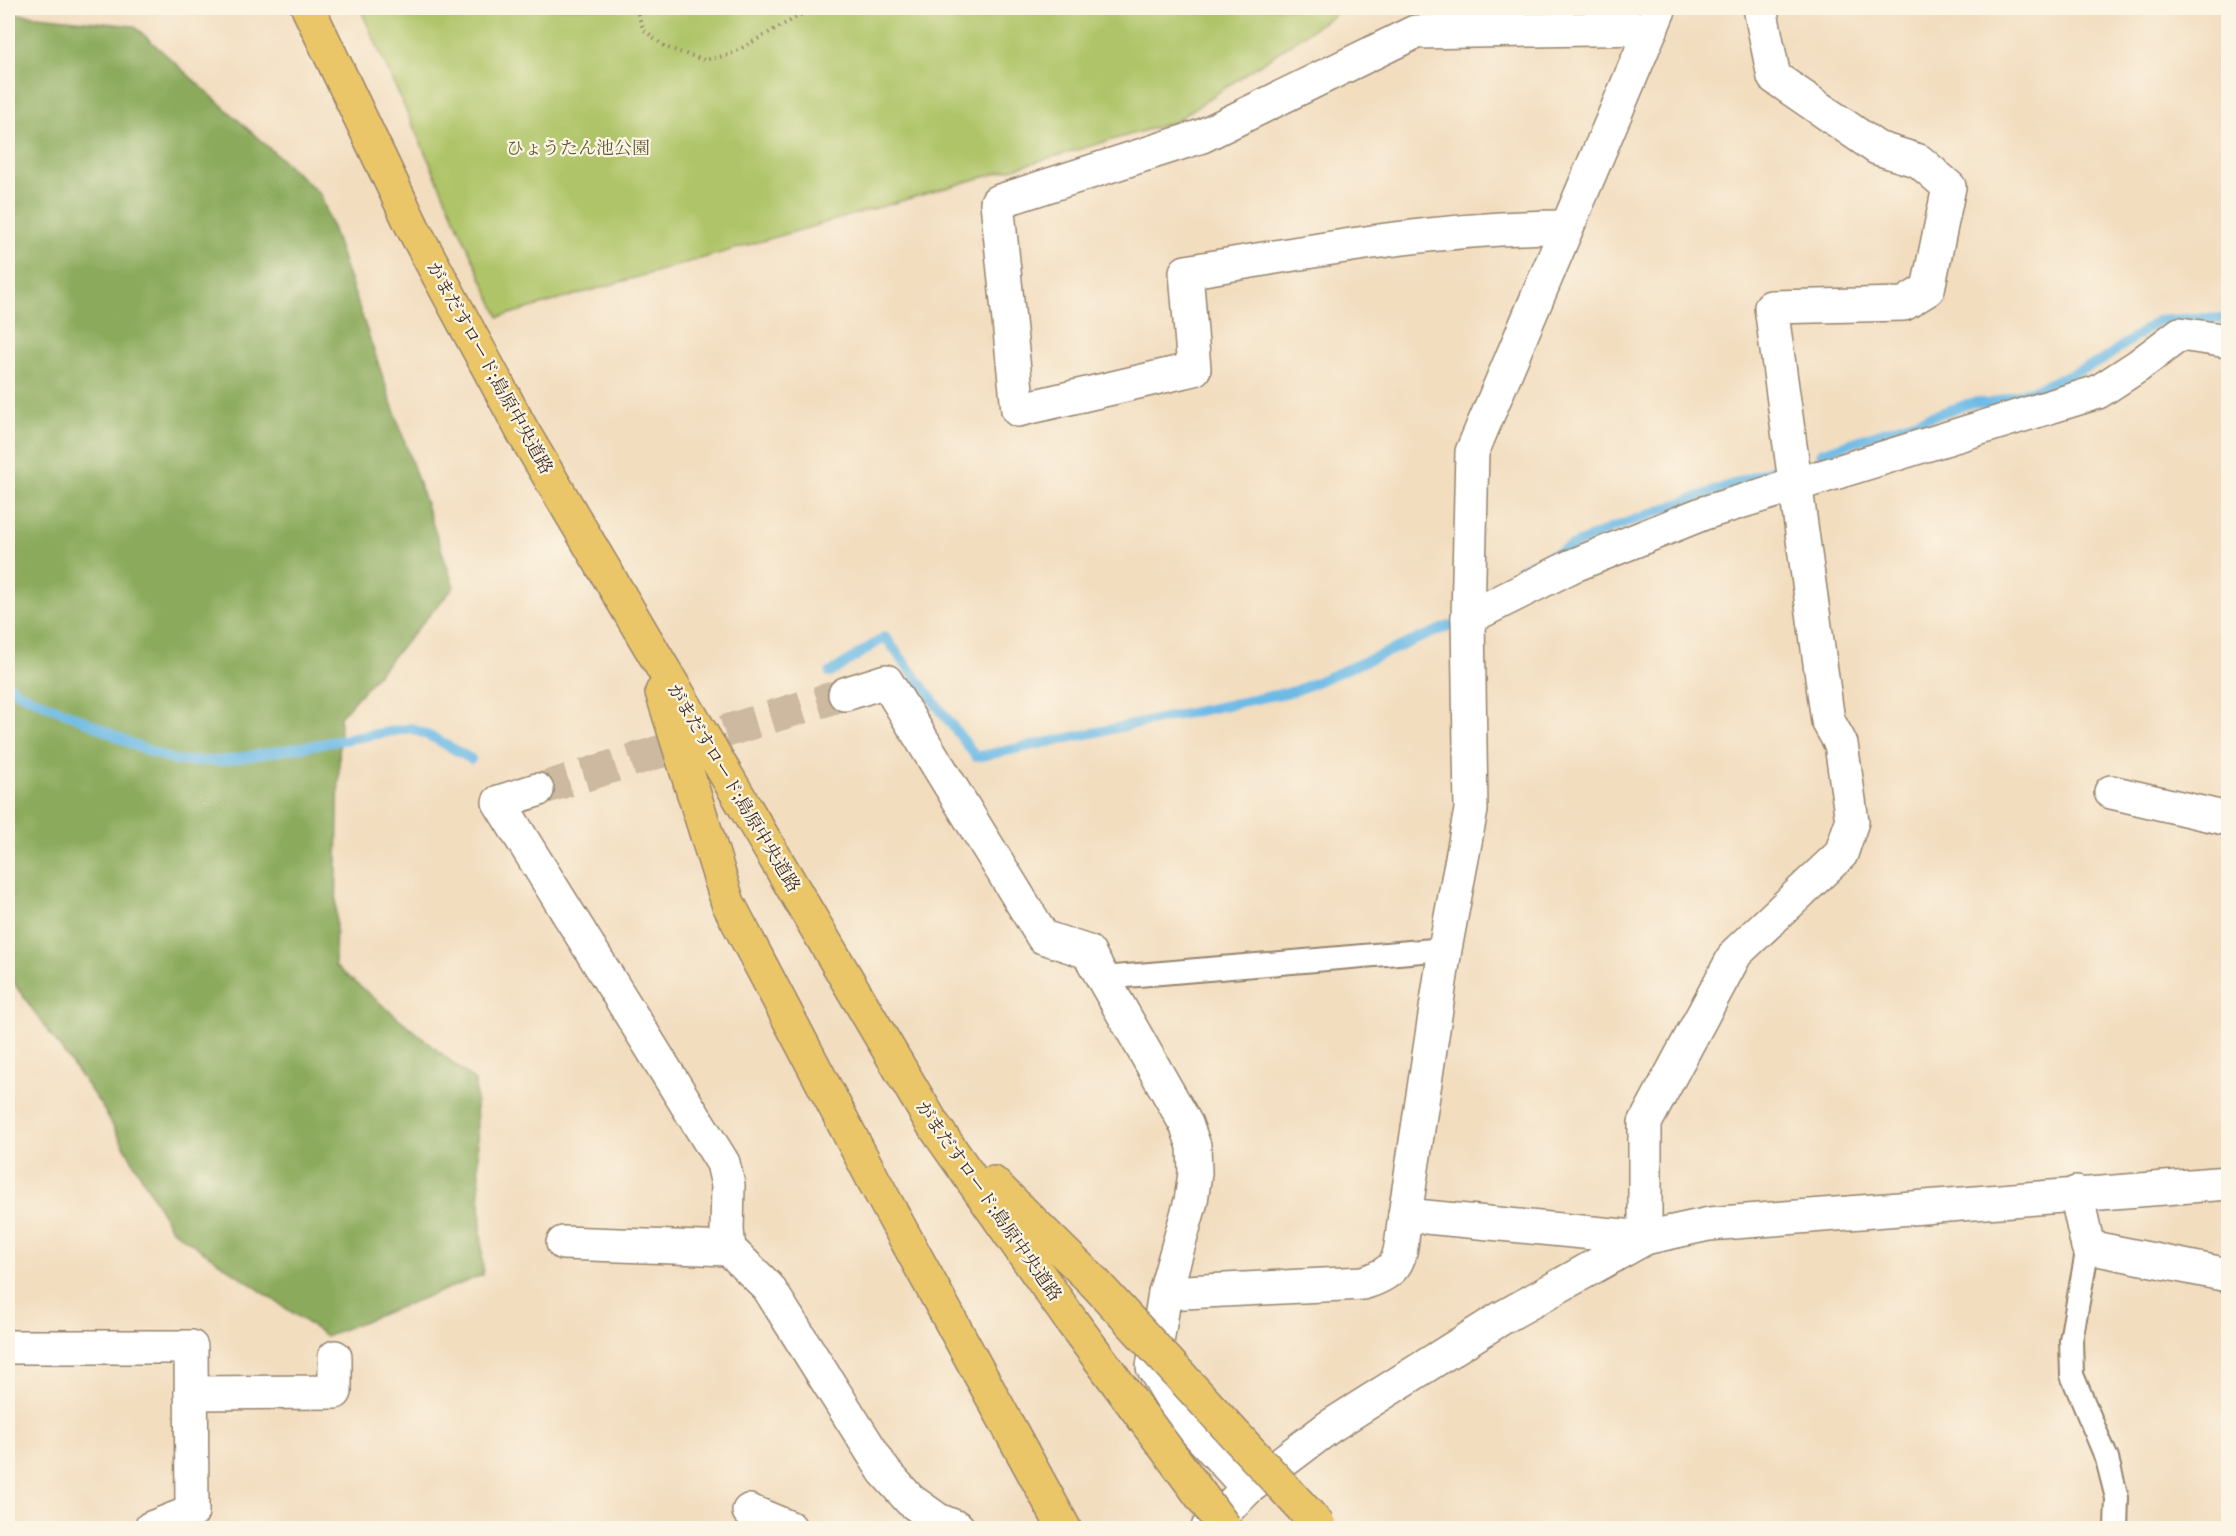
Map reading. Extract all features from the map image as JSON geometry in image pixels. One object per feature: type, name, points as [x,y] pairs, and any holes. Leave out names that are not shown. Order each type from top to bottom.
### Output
[{"type":"highway","name":"がまだすロード;島原中央道路","points":[[308,8],[418,238],[523,432],[932,1123],[1070,1319],[1224,1528]]},
{"type":"highway","points":[[645,637],[728,903],[873,1179],[1064,1528]]},
{"type":"highway","points":[[932,1123],[1094,1282],[1321,1528]]},
{"type":"street","points":[[1645,1238],[1645,1123],[1736,953],[1841,854],[1852,821],[1841,744],[1828,721],[1771,307],[1904,304],[1928,289],[1949,188],[1919,161],[1877,148],[1774,77],[1760,8]]},
{"type":"street","points":[[1165,1293],[1363,1283],[1380,1278],[1394,1268],[1399,1254],[1445,949],[1471,810],[1468,618],[1472,452],[1656,18],[1415,32],[1202,136],[997,202],[1018,410],[1194,369],[1186,272],[1383,240],[1511,227],[1567,227]]},
{"type":"street","points":[[1468,618],[1583,562],[1704,513],[2098,392],[2138,366],[2180,334],[2229,341]]},
{"type":"street","points":[[845,694],[886,681],[1043,937],[1088,952],[1186,1124],[1194,1146],[1196,1173],[1191,1201],[1165,1293],[1153,1367],[1183,1417],[1248,1488]]},
{"type":"street","points":[[537,790],[499,802],[723,1163],[728,1185],[729,1249],[768,1287],[884,1471],[910,1500],[938,1520],[958,1528]]},
{"type":"street","points":[[2111,792],[2229,819]]},
{"type":"street","points":[[1208,1528],[1248,1488],[1329,1427],[1500,1319],[1645,1238],[1709,1224],[2076,1193],[2229,1183]]},
{"type":"street","points":[[2076,1193],[2088,1246],[2229,1275]]},
{"type":"street","points":[[1405,1215],[1645,1238]]},
{"type":"street","points":[[563,1243],[729,1249]]},
{"type":"street","points":[[8,1347],[191,1347],[192,1512],[151,1528]]},
{"type":"street","points":[[192,1393],[334,1392],[335,1357]]},
{"type":"street","points":[[749,1510],[790,1528]]},
{"type":"lane","points":[[1102,978],[1445,949]]},
{"type":"lane","points":[[2088,1246],[2071,1340],[2072,1375],[2107,1459],[2117,1498],[2116,1528]]},
{"type":"path","points":[[636,8],[643,29],[665,47],[704,60],[729,55],[813,8]]},
{"type":"green space","name":"ひょうたん池公園","points":[[360,8],[1344,8],[1174,122],[499,317]]},
{"type":"green space","points":[[8,13],[134,26],[321,195],[454,587],[340,717],[335,966],[475,1081],[483,1275],[326,1336],[171,1229],[101,1105],[8,975]]},
{"type":"waterway","points":[[1821,453],[1974,402],[1988,404],[2031,391],[2101,361],[2157,321],[2196,318],[2228,319]]},
{"type":"waterway","points":[[1521,569],[1612,528],[1775,469]]},
{"type":"waterway","points":[[830,673],[885,637],[976,757],[1295,691],[1451,625]]},
{"type":"waterway","points":[[8,684],[19,693],[136,746],[176,761],[222,761],[411,728],[471,759]]},
{"type":"tunnel","points":[[537,790],[845,694]]}]
